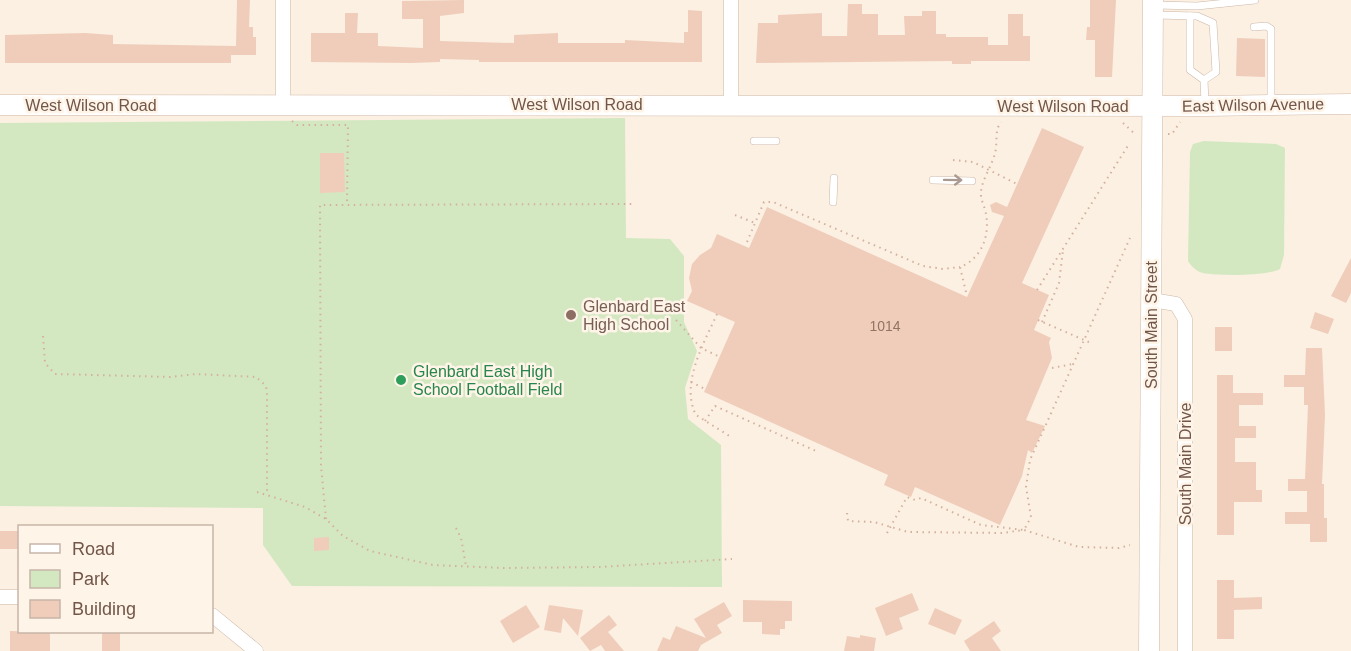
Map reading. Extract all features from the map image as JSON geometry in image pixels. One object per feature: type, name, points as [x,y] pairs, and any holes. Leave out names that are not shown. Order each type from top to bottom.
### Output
[{"type":"street","points":[[283,0],[286,110]]},
{"type":"street","points":[[730,104],[731,0]]},
{"type":"street","name":"South Main Street","points":[[1149,651],[1153,7]]},
{"type":"street","name":"West Wilson Road","points":[[0,105],[286,110],[730,104],[1154,105]]},
{"type":"street","name":"East Wilson Avenue","points":[[1154,105],[1351,104]]},
{"type":"street","name":"South Main Drive","points":[[1152,300],[1176,304],[1185,319],[1185,651]]},
{"type":"street","points":[[0,597],[18,597]]},
{"type":"street","points":[[213,616],[256,651]]},
{"type":"lane","points":[[1153,7],[1197,6],[1255,0]]},
{"type":"lane","points":[[1153,7],[1214,22],[1216,72],[1204,80]]},
{"type":"lane","points":[[1190,16],[1190,70],[1204,80]]},
{"type":"lane","points":[[1254,27],[1266,26],[1271,29],[1271,105]]},
{"type":"lane","points":[[1204,80],[1205,106]]},
{"type":"lane","points":[[754,141],[776,141]]},
{"type":"lane","points":[[833,202],[834,178]]},
{"type":"lane","points":[[933,180],[972,181]]},
{"type":"path","points":[[286,110],[297,125],[348,125],[346,204]]},
{"type":"path","points":[[747,242],[764,202],[773,202],[923,266],[960,267],[969,263],[979,255],[985,239],[987,220],[980,194],[996,151],[997,130],[1004,121]]},
{"type":"path","points":[[1122,122],[1135,135]]},
{"type":"path","points":[[1037,290],[1129,144]]},
{"type":"path","points":[[952,160],[973,162],[1017,184]]},
{"type":"path","points":[[326,519],[321,466],[320,205],[633,204]]},
{"type":"path","points":[[735,215],[755,223]]},
{"type":"path","points":[[1024,530],[1030,517],[1026,487],[1030,460],[1130,238]]},
{"type":"path","points":[[1042,322],[1059,283],[1064,248]]},
{"type":"path","points":[[960,267],[966,292]]},
{"type":"path","points":[[717,314],[701,348],[691,382],[692,407],[696,415],[731,437]]},
{"type":"path","points":[[676,320],[701,348],[720,357]]},
{"type":"path","points":[[1038,320],[1091,343]]},
{"type":"path","points":[[43,336],[45,363],[55,374],[171,377],[196,374],[256,377],[266,386],[267,393],[267,493]]},
{"type":"path","points":[[1052,368],[1073,364]]},
{"type":"path","points":[[691,382],[705,389]]},
{"type":"path","points":[[705,421],[715,406],[816,451]]},
{"type":"path","points":[[257,492],[267,493],[305,507],[326,519],[343,536],[370,551],[412,561],[466,566],[599,567],[732,559]]},
{"type":"path","points":[[887,533],[907,497],[915,500],[921,498],[981,525],[1024,530],[1079,547],[1119,548],[1130,545]]},
{"type":"path","points":[[847,513],[848,521],[874,522],[908,532],[1012,533],[1024,530]]},
{"type":"path","points":[[456,528],[461,538],[466,566]]},
{"type":"green space","points":[[625,118],[626,238],[670,239],[684,256],[684,322],[697,351],[685,388],[688,419],[721,445],[722,587],[292,586],[263,545],[263,508],[0,506],[0,123]]},
{"type":"green space","points":[[1204,141],[1276,144],[1285,148],[1284,255],[1280,269],[1254,274],[1210,274],[1198,271],[1188,261],[1190,152],[1193,144]]},
{"type":"building","points":[[237,0],[250,0],[249,27],[253,27],[253,37],[256,37],[256,55],[231,55],[231,63],[5,63],[5,35],[85,33],[113,35],[113,44],[236,46]]},
{"type":"building","points":[[464,0],[464,13],[440,16],[440,41],[514,43],[514,35],[558,33],[558,43],[625,43],[625,40],[684,43],[684,32],[688,32],[688,10],[702,11],[702,62],[479,62],[479,60],[440,59],[440,62],[411,63],[311,62],[311,33],[345,33],[345,13],[358,13],[357,33],[378,33],[378,46],[423,48],[423,19],[402,19],[402,1]]},
{"type":"building","points":[[1090,0],[1116,0],[1112,77],[1095,77],[1095,40],[1086,40],[1087,27],[1090,27]]},
{"type":"building","points":[[848,4],[862,4],[862,14],[878,14],[878,35],[905,35],[904,16],[922,16],[922,11],[936,11],[936,34],[946,34],[946,37],[988,37],[988,45],[1008,45],[1008,14],[1023,14],[1023,36],[1030,36],[1030,61],[971,61],[971,64],[952,64],[952,61],[756,63],[758,23],[778,23],[778,15],[822,13],[822,36],[847,36]]},
{"type":"building","points":[[1237,38],[1265,39],[1265,77],[1236,76]]},
{"type":"building","name":"Glenbard East High School","points":[[1042,128],[1084,147],[1022,283],[1049,295],[1034,330],[1051,338],[1049,342],[1052,358],[1026,420],[1045,426],[1032,453],[1028,450],[1022,476],[1000,525],[915,487],[911,497],[884,485],[888,475],[704,392],[735,322],[687,301],[692,291],[689,278],[692,264],[711,248],[717,234],[749,248],[767,207],[967,297],[1004,216],[992,212],[990,205],[996,202],[1007,207]]},
{"type":"building","points":[[320,153],[344,153],[345,192],[320,193]]},
{"type":"building","points":[[1351,258],[1351,293],[1346,303],[1331,296]]},
{"type":"building","points":[[1315,312],[1334,319],[1328,334],[1310,328]]},
{"type":"building","points":[[1215,327],[1232,327],[1232,351],[1215,351]]},
{"type":"building","points":[[1306,348],[1322,348],[1325,415],[1322,484],[1324,484],[1324,518],[1327,518],[1327,542],[1310,542],[1310,524],[1285,524],[1285,512],[1307,512],[1307,491],[1288,491],[1288,479],[1305,479],[1308,405],[1304,405],[1304,387],[1284,387],[1284,375],[1305,375]]},
{"type":"building","points":[[1217,375],[1233,375],[1233,393],[1263,393],[1263,405],[1239,405],[1239,426],[1256,426],[1256,438],[1235,438],[1235,462],[1256,462],[1256,490],[1262,490],[1262,502],[1234,502],[1234,535],[1217,535]]},
{"type":"building","points":[[0,531],[18,531],[18,549],[0,549]]},
{"type":"building","points":[[329,537],[329,550],[314,551],[314,538]]},
{"type":"building","points":[[1217,580],[1234,580],[1234,598],[1262,597],[1262,609],[1234,610],[1234,639],[1217,639]]},
{"type":"building","points":[[912,593],[919,610],[899,618],[903,629],[886,636],[875,608]]},
{"type":"building","points":[[743,600],[792,601],[792,621],[785,621],[785,629],[780,629],[780,635],[762,634],[762,622],[743,622]]},
{"type":"building","points":[[724,602],[732,616],[717,625],[722,633],[701,645],[698,651],[657,651],[663,637],[670,640],[676,626],[706,638],[694,619]]},
{"type":"building","points":[[526,605],[540,627],[513,643],[500,621]]},
{"type":"building","points":[[549,605],[583,610],[578,636],[563,618],[561,633],[544,630]]},
{"type":"building","points":[[935,608],[962,620],[955,635],[928,624]]},
{"type":"building","points":[[609,615],[617,625],[608,632],[624,651],[605,651],[601,645],[590,651],[580,638]]},
{"type":"building","points":[[994,621],[1001,631],[992,638],[1001,651],[970,651],[964,641]]},
{"type":"building","points":[[10,631],[50,633],[50,651],[10,651]]},
{"type":"building","points":[[102,633],[120,633],[120,651],[102,651]]},
{"type":"building","points":[[860,635],[876,638],[874,651],[844,651],[847,636],[860,638]]},
{"type":"place","name":"Glenbard East High School","points":[[571,315]]},
{"type":"place","name":"Glenbard East High School Football Field","points":[[401,380]]}]
